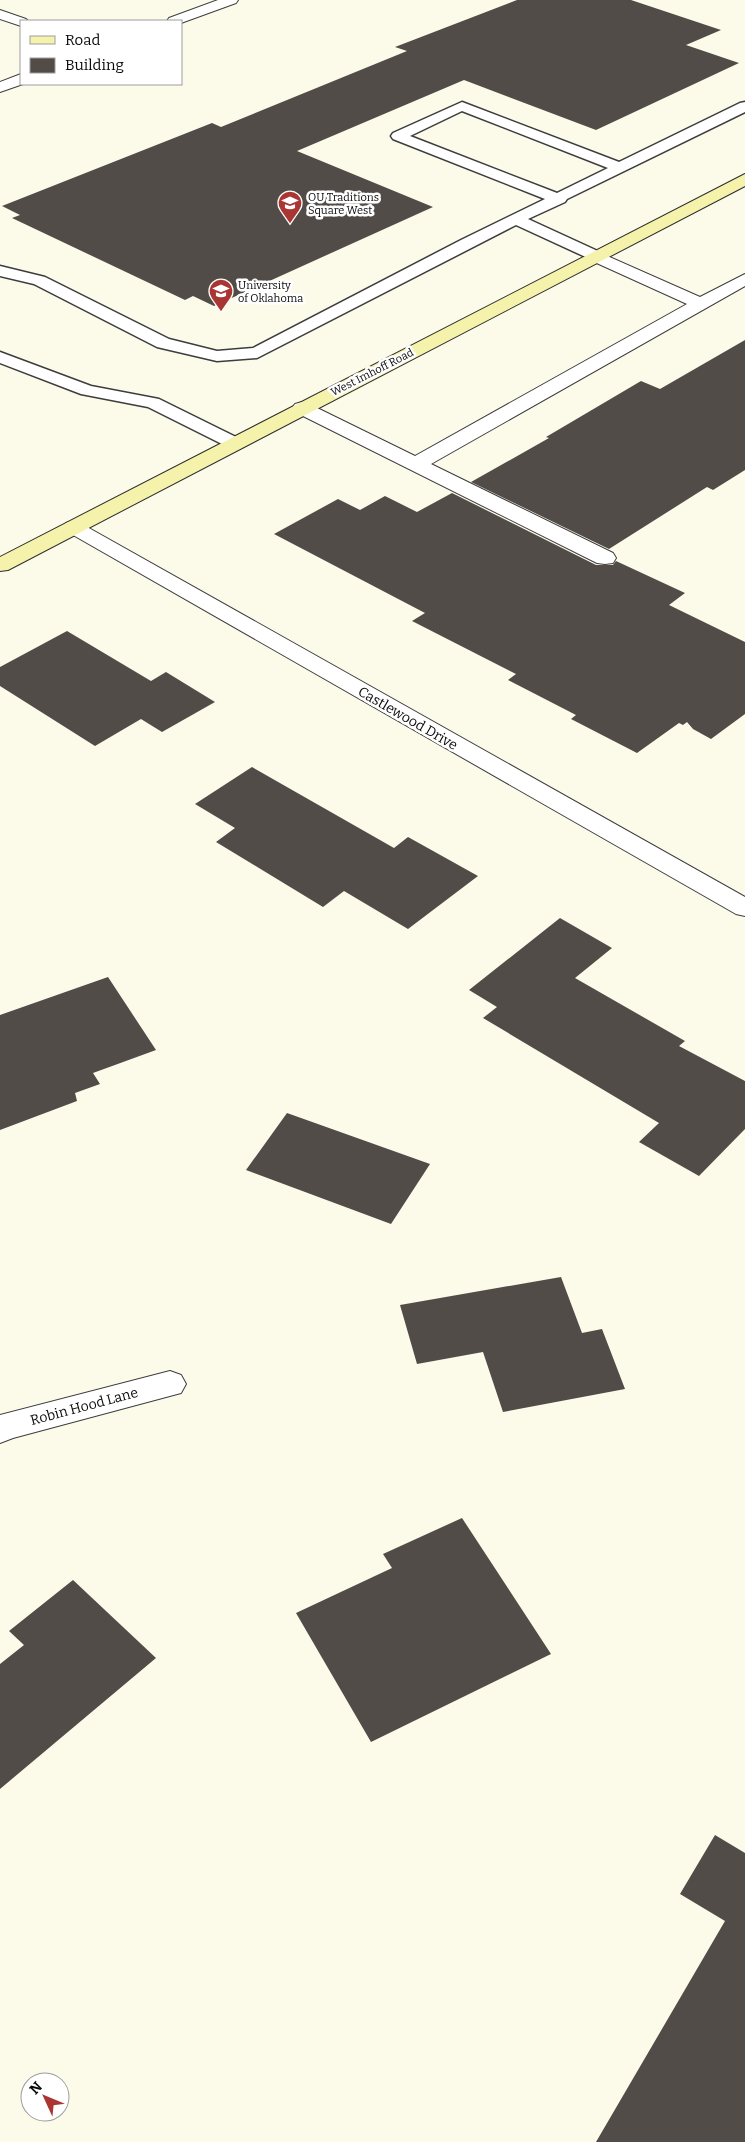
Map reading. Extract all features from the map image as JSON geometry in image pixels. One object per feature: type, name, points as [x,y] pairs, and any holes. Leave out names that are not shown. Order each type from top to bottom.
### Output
[{"type":"street","points":[[177,20],[231,0]]},
{"type":"street","points":[[0,14],[20,22]]},
{"type":"street","points":[[0,87],[20,79]]},
{"type":"street","name":"West Imhoff Road","points":[[0,565],[745,179]]},
{"type":"street","points":[[596,256],[702,304]]},
{"type":"street","points":[[414,465],[745,279]]},
{"type":"street","points":[[302,408],[605,558]]},
{"type":"street","name":"Castlewood Drive","points":[[73,527],[745,908]]},
{"type":"street","name":"Robin Hood Lane","points":[[0,1430],[170,1384]]},
{"type":"lane","points":[[560,199],[398,136],[462,106],[621,168]]},
{"type":"lane","points":[[0,271],[39,280],[163,343],[217,356],[257,352],[745,106]]},
{"type":"lane","points":[[516,220],[596,256]]},
{"type":"lane","points":[[0,357],[87,390],[153,403],[234,443]]},
{"type":"building","points":[[517,0],[631,0],[721,30],[686,45],[739,63],[596,130],[464,80],[297,151],[433,207],[214,306],[193,296],[185,300],[12,218],[20,215],[2,206],[212,123],[221,127],[407,51],[395,47]]},
{"type":"building","points":[[745,340],[745,470],[713,490],[707,487],[609,549],[471,482],[549,438],[546,437],[641,381],[660,389]]},
{"type":"building","points":[[452,493],[596,565],[613,565],[616,561],[685,593],[669,605],[745,642],[745,714],[711,739],[693,729],[687,722],[683,725],[679,723],[637,753],[571,719],[576,715],[508,680],[516,674],[412,621],[425,613],[274,534],[338,499],[360,510],[385,496],[417,512]]},
{"type":"building","points":[[67,631],[151,681],[166,672],[215,702],[162,732],[141,719],[95,746],[0,686],[0,667]]},
{"type":"building","points":[[252,767],[394,848],[408,837],[478,876],[408,929],[344,891],[323,907],[216,842],[235,828],[195,804]]},
{"type":"building","points":[[560,918],[612,948],[575,978],[685,1041],[679,1046],[745,1081],[745,1129],[699,1176],[639,1142],[659,1123],[483,1018],[497,1007],[469,990]]},
{"type":"building","points":[[108,977],[156,1050],[93,1073],[100,1084],[75,1093],[77,1101],[0,1130],[0,1015]]},
{"type":"building","points":[[287,1113],[430,1164],[391,1224],[246,1170]]},
{"type":"building","points":[[561,1277],[582,1333],[602,1329],[625,1389],[503,1412],[483,1352],[417,1364],[400,1305]]},
{"type":"building","points":[[462,1518],[551,1654],[371,1742],[296,1613],[392,1568],[383,1554]]},
{"type":"building","points":[[73,1580],[156,1658],[0,1789],[0,1664],[24,1645],[9,1631]]},
{"type":"building","points":[[715,1835],[745,1853],[745,2142],[596,2142],[725,1921],[680,1894]]},
{"type":"place","name":"OU Traditions Square West","points":[[290,224]]},
{"type":"place","name":"University of Oklahoma","points":[[221,312]]}]
